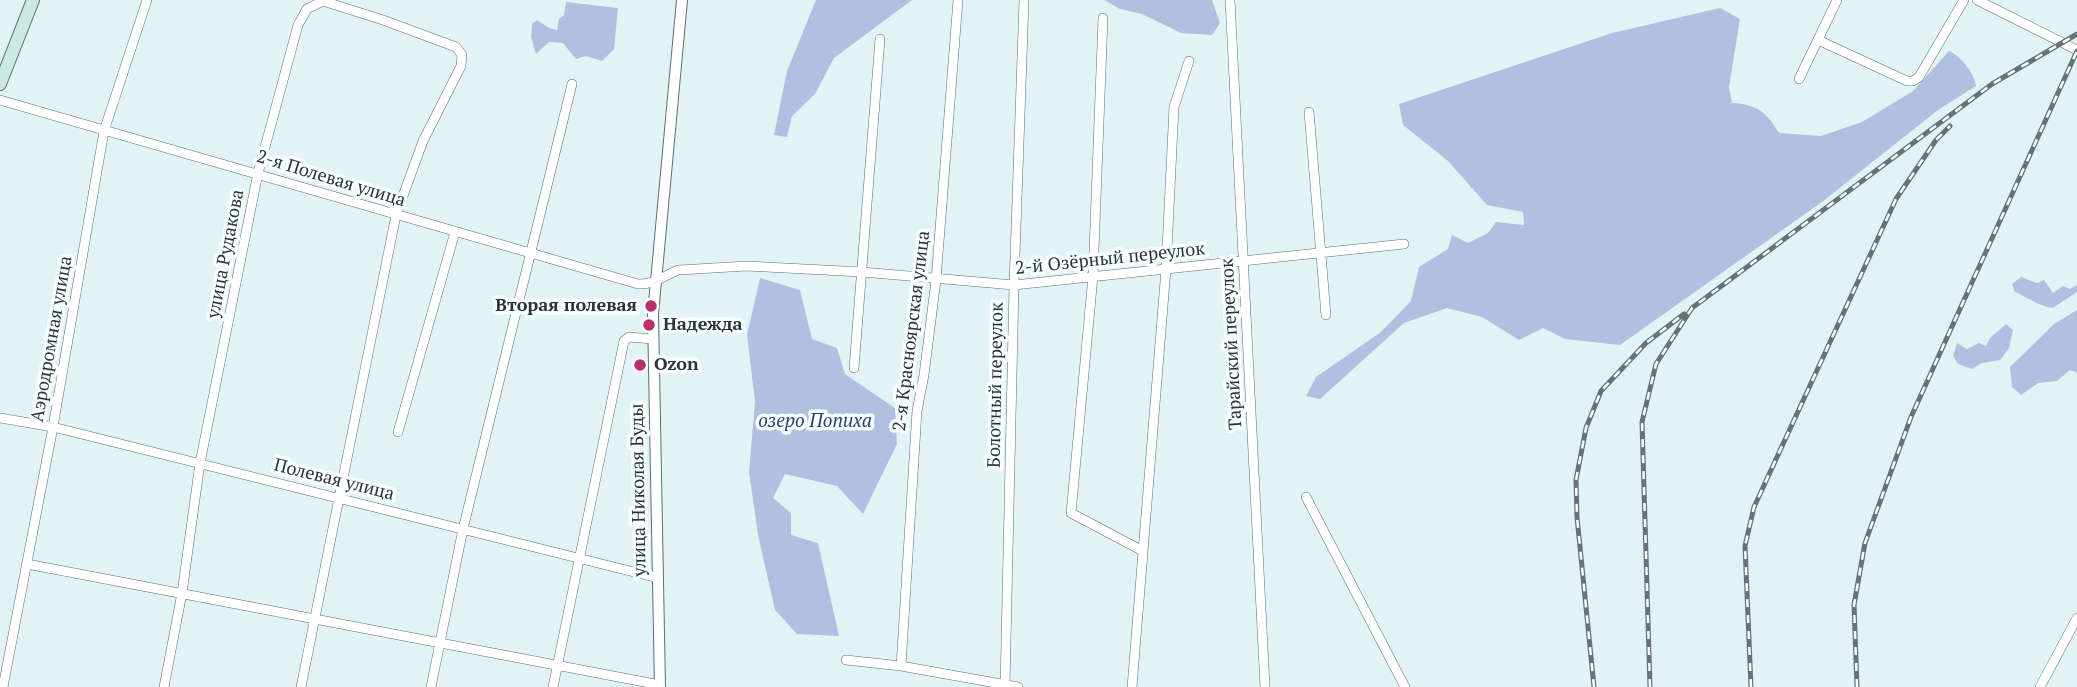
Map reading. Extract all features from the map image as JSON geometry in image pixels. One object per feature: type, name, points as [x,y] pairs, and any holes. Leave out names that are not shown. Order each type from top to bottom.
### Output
[{"type":"main road","points":[[0,84],[33,0]]},
{"type":"street","name":"Аэродромная улица","points":[[3,687],[53,427],[104,131],[147,0]]},
{"type":"street","name":"улица Николая Буды","points":[[660,686],[654,283],[682,0]]},
{"type":"street","name":"2-я Красноярская улица","points":[[901,666],[917,411],[925,375],[936,280],[958,0]]},
{"type":"street","name":"Болотный переулок","points":[[1005,686],[1014,285],[1024,0]]},
{"type":"street","name":"Тарайский переулок","points":[[1230,0],[1265,687]]},
{"type":"street","points":[[1799,79],[1837,0]]},
{"type":"street","points":[[1818,40],[1907,81],[1913,81],[1919,76],[1964,0]]},
{"type":"street","points":[[1977,0],[2077,50]]},
{"type":"street","name":"улица Рудакова","points":[[164,687],[182,593],[200,463],[258,173],[298,25],[302,15],[315,4],[330,2],[456,47],[462,55],[461,66],[423,141],[396,215]]},
{"type":"street","points":[[1103,18],[1093,276],[1071,513],[1142,550]]},
{"type":"street","points":[[855,368],[880,39]]},
{"type":"street","points":[[1132,687],[1166,269],[1174,107],[1189,61]]},
{"type":"street","points":[[431,687],[463,529],[572,84]]},
{"type":"street","name":"2-я Полевая улица","points":[[0,100],[638,284],[654,283]]},
{"type":"street","points":[[1309,112],[1326,315]]},
{"type":"street","points":[[301,687],[396,215]]},
{"type":"street","points":[[398,432],[455,232]]},
{"type":"street","name":"2-й Озёрный переулок","points":[[654,283],[679,270],[747,266],[862,272],[1014,285],[1404,244]]},
{"type":"street","points":[[553,687],[624,341],[629,337],[653,339]]},
{"type":"street","name":"Полевая улица","points":[[0,418],[53,427],[658,578]]},
{"type":"street","points":[[1306,497],[1405,687]]},
{"type":"street","points":[[27,564],[660,686]]},
{"type":"street","points":[[2040,687],[2077,618]]},
{"type":"street","points":[[846,660],[901,666],[1018,687]]},
{"type":"water","points":[[816,0],[912,0],[834,58],[815,94],[792,116],[787,137],[774,135],[787,71]]},
{"type":"water","points":[[1104,0],[1212,0],[1220,23],[1212,35],[1181,33],[1142,14],[1120,9]]},
{"type":"water","points":[[566,2],[618,8],[614,49],[602,61],[586,56],[576,59],[563,43],[549,42],[536,54],[531,37],[532,24],[537,20],[557,30]]},
{"type":"water","points":[[1720,8],[1740,19],[1729,87],[1732,103],[1760,110],[1779,133],[1821,136],[1862,122],[1913,91],[1949,51],[1958,56],[1966,66],[1976,86],[1938,110],[1822,202],[1620,345],[1565,339],[1543,328],[1519,340],[1482,317],[1447,308],[1404,323],[1320,399],[1306,396],[1316,377],[1381,332],[1411,301],[1419,267],[1448,249],[1452,235],[1468,243],[1488,233],[1496,222],[1524,225],[1523,212],[1487,205],[1448,161],[1403,125],[1399,104],[1612,33]]},
{"type":"water","points":[[2021,277],[2037,283],[2044,280],[2053,293],[2063,286],[2070,289],[2077,285],[2077,292],[2053,308],[2048,307],[2015,292],[2012,284]]},
{"type":"water","name":"озеро Попиха","points":[[760,278],[800,290],[812,339],[837,348],[845,374],[895,408],[897,444],[863,514],[837,486],[785,474],[773,498],[791,513],[791,535],[818,543],[839,636],[797,634],[775,610],[758,535],[749,472],[755,402],[747,335]]},
{"type":"water","points":[[2077,310],[2077,373],[2070,370],[2057,381],[2038,383],[2021,395],[2012,387],[2010,367],[2054,324]]},
{"type":"water","points":[[2006,324],[2013,330],[2009,348],[2000,360],[1982,363],[1972,369],[1958,364],[1953,356],[1957,343],[1967,349],[1979,343],[1986,346],[1990,338]]},
{"type":"railway","points":[[1650,687],[1642,422],[1656,364],[1692,308],[1992,84],[2077,34]]},
{"type":"railway","points":[[1857,687],[1854,605],[1865,543],[1911,417],[2077,51]]},
{"type":"railway","points":[[1751,687],[1745,546],[1754,507],[1896,199],[1936,140],[1950,126]]},
{"type":"railway","points":[[1594,687],[1577,517],[1576,480],[1586,428],[1601,391],[1646,343],[1684,314]]},
{"type":"place","name":"Вторая полевая","points":[[651,306]]},
{"type":"place","name":"Надежда","points":[[649,325]]},
{"type":"place","name":"Ozon","points":[[640,365]]}]
